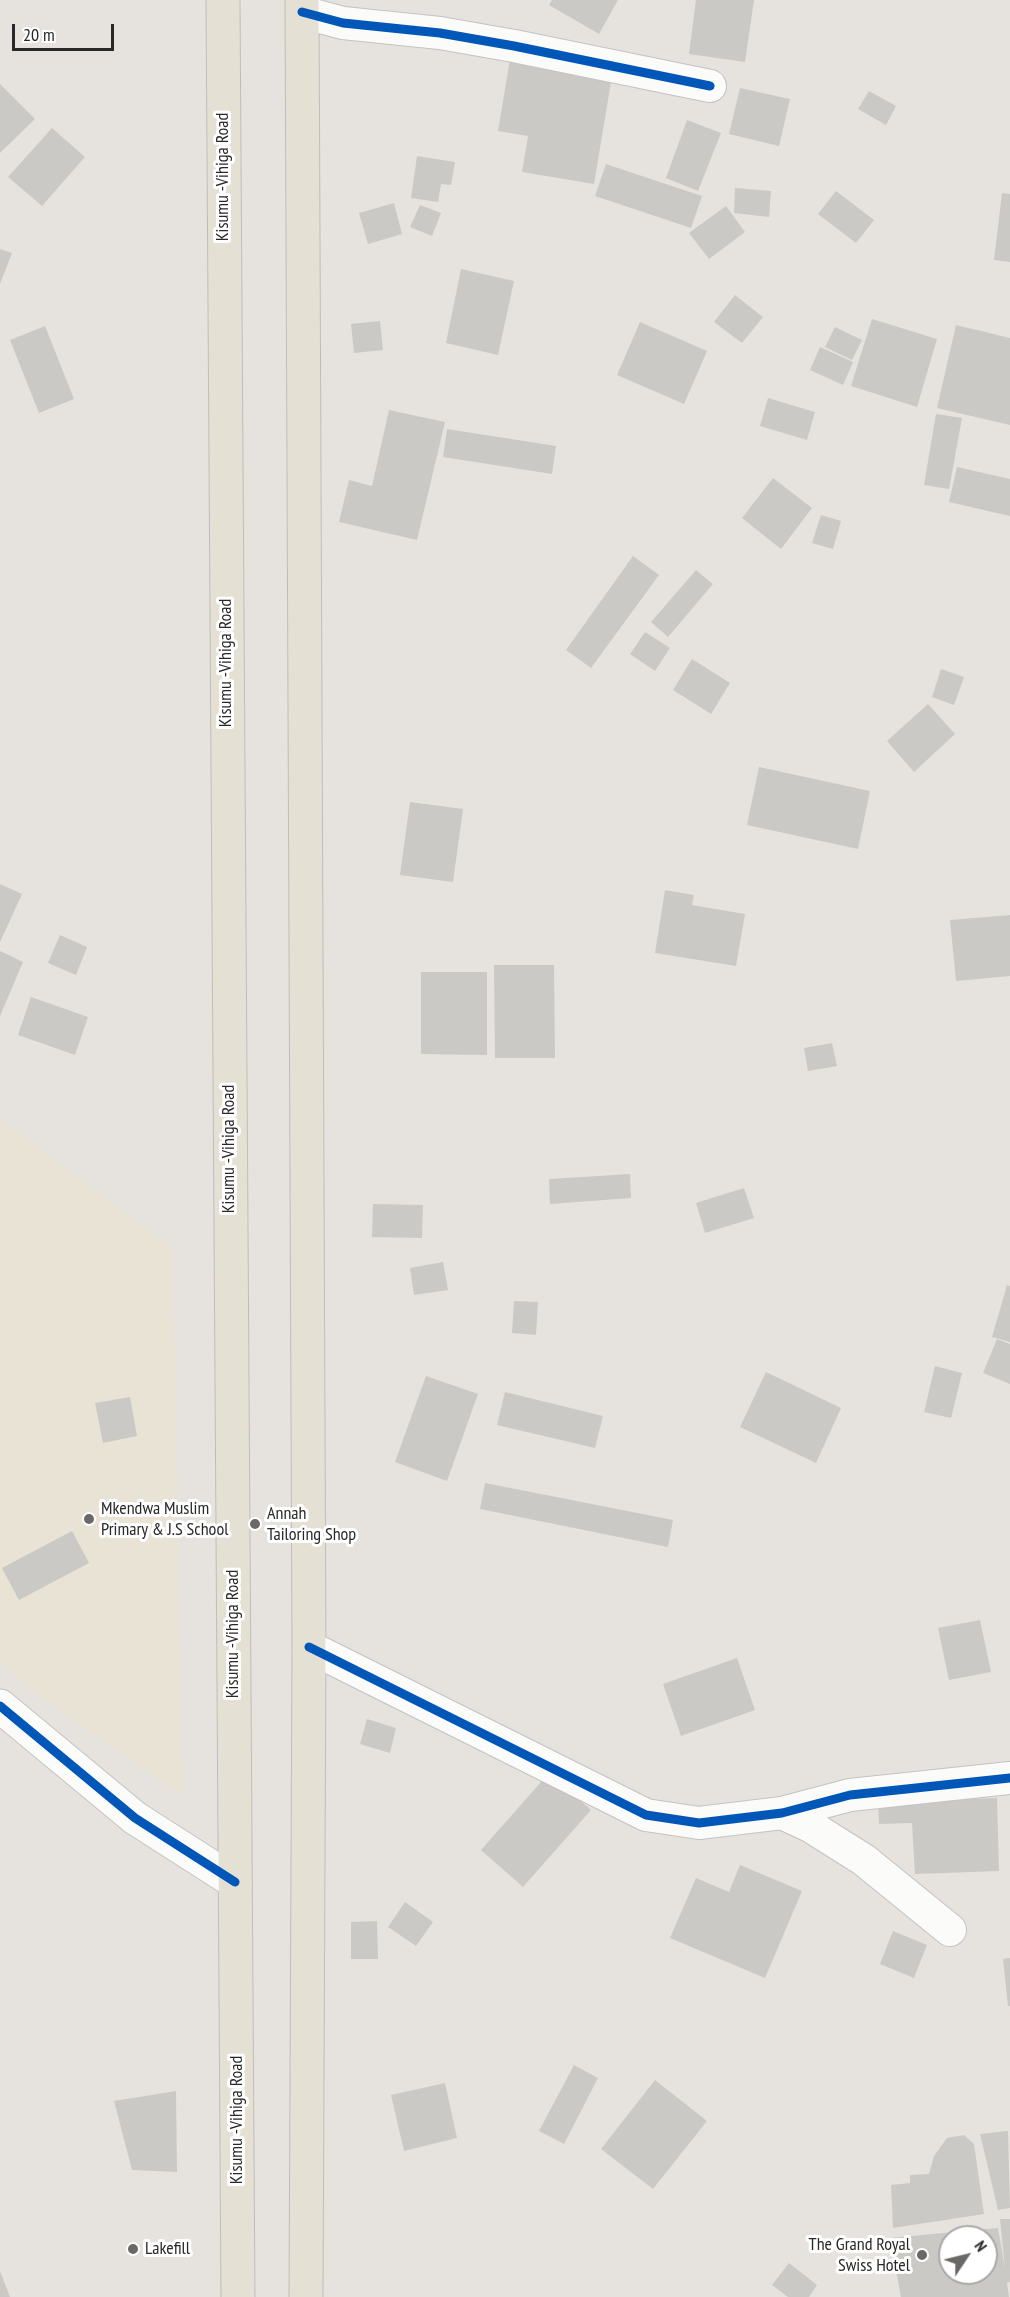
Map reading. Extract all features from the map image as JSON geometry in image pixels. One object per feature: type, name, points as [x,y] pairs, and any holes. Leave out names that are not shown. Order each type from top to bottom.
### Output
[{"type":"highway","name":"Kisumu -Vihiga Road","points":[[223,0],[238,2297]]},
{"type":"highway","points":[[302,6],[309,1647],[306,2297]]},
{"type":"street","points":[[302,6],[343,23],[440,33],[710,86]]},
{"type":"street","points":[[309,1647],[646,1815],[699,1823],[782,1813],[850,1795],[1010,1778]]},
{"type":"street","points":[[0,1706],[135,1818],[235,1882]]},
{"type":"street","points":[[782,1813],[810,1826],[864,1860],[950,1930]]},
{"type":"shaded area","name":"Mkendwa Muslim Primary & J.S School","points":[[0,1119],[173,1249],[183,1796],[35,1693],[0,1661]]},
{"type":"building","points":[[552,0],[618,0],[599,34],[549,5]]},
{"type":"building","points":[[696,0],[754,0],[745,62],[689,54]]},
{"type":"building","points":[[510,59],[612,76],[594,184],[522,172],[528,136],[498,131]]},
{"type":"building","points":[[0,84],[35,119],[0,153]]},
{"type":"building","points":[[740,88],[790,99],[779,146],[729,134]]},
{"type":"building","points":[[869,91],[896,106],[886,125],[858,109]]},
{"type":"building","points":[[687,120],[721,133],[698,191],[666,178]]},
{"type":"building","points":[[52,128],[85,157],[42,206],[8,177]]},
{"type":"building","points":[[417,156],[455,162],[451,185],[441,184],[438,202],[411,198]]},
{"type":"building","points":[[606,164],[702,196],[691,228],[595,196]]},
{"type":"building","points":[[735,188],[771,191],[769,217],[734,213]]},
{"type":"building","points":[[836,191],[874,220],[856,243],[818,214]]},
{"type":"building","points":[[1002,193],[1010,194],[1010,262],[994,260]]},
{"type":"building","points":[[394,203],[402,234],[368,244],[359,213]]},
{"type":"building","points":[[420,205],[441,213],[432,236],[410,227]]},
{"type":"building","points":[[726,206],[745,232],[709,259],[689,233]]},
{"type":"building","points":[[0,249],[12,253],[0,284]]},
{"type":"building","points":[[461,269],[514,281],[498,355],[446,343]]},
{"type":"building","points":[[735,295],[763,317],[742,343],[714,322]]},
{"type":"building","points":[[872,319],[937,339],[917,407],[851,386]]},
{"type":"building","points":[[380,321],[383,350],[354,353],[351,324]]},
{"type":"building","points":[[640,322],[707,351],[684,404],[617,375]]},
{"type":"building","points":[[956,325],[1010,338],[1010,425],[937,408]]},
{"type":"building","points":[[45,326],[74,399],[39,413],[10,340]]},
{"type":"building","points":[[835,327],[862,340],[852,360],[825,347]]},
{"type":"building","points":[[820,347],[853,362],[843,385],[810,370]]},
{"type":"building","points":[[768,398],[815,412],[807,440],[760,426]]},
{"type":"building","points":[[389,410],[445,422],[417,540],[339,522],[349,480],[372,486]]},
{"type":"building","points":[[936,414],[962,418],[949,489],[924,485]]},
{"type":"building","points":[[447,429],[556,446],[552,474],[443,457]]},
{"type":"building","points":[[957,467],[1010,479],[1010,516],[949,502]]},
{"type":"building","points":[[773,478],[812,508],[781,549],[742,518]]},
{"type":"building","points":[[821,515],[841,521],[833,549],[812,543]]},
{"type":"building","points":[[633,556],[659,575],[591,668],[566,650]]},
{"type":"building","points":[[696,570],[713,584],[668,637],[651,622]]},
{"type":"building","points":[[645,632],[670,648],[655,671],[630,654]]},
{"type":"building","points":[[692,659],[730,683],[711,714],[673,690]]},
{"type":"building","points":[[941,669],[964,677],[954,705],[932,697]]},
{"type":"building","points":[[928,704],[955,734],[914,772],[887,741]]},
{"type":"building","points":[[759,767],[870,791],[858,849],[747,825]]},
{"type":"building","points":[[410,802],[463,809],[453,882],[400,875]]},
{"type":"building","points":[[0,884],[22,894],[0,942]]},
{"type":"building","points":[[665,890],[694,895],[692,905],[745,914],[736,966],[655,953]]},
{"type":"building","points":[[1010,915],[1010,976],[956,981],[950,920]]},
{"type":"building","points":[[60,935],[87,947],[76,975],[48,963]]},
{"type":"building","points":[[0,951],[23,962],[0,1016]]},
{"type":"building","points":[[494,965],[554,965],[555,1058],[495,1058]]},
{"type":"building","points":[[421,972],[487,972],[487,1055],[421,1054]]},
{"type":"building","points":[[31,997],[88,1017],[75,1055],[18,1035]]},
{"type":"building","points":[[832,1043],[837,1066],[808,1071],[804,1048]]},
{"type":"building","points":[[630,1174],[631,1198],[550,1204],[549,1179]]},
{"type":"building","points":[[744,1188],[754,1218],[705,1233],[696,1203]]},
{"type":"building","points":[[373,1204],[423,1205],[422,1238],[372,1237]]},
{"type":"building","points":[[443,1262],[448,1290],[414,1295],[410,1268]]},
{"type":"building","points":[[1007,1285],[1010,1286],[1010,1342],[992,1337]]},
{"type":"building","points":[[514,1301],[538,1302],[536,1335],[512,1333]]},
{"type":"building","points":[[997,1339],[1010,1344],[1010,1384],[983,1373]]},
{"type":"building","points":[[935,1366],[962,1373],[951,1418],[924,1412]]},
{"type":"building","points":[[766,1372],[841,1408],[816,1463],[740,1427]]},
{"type":"building","points":[[426,1376],[478,1394],[447,1481],[395,1462]]},
{"type":"building","points":[[505,1392],[603,1416],[595,1448],[497,1425]]},
{"type":"building","points":[[130,1397],[137,1436],[103,1443],[95,1403]]},
{"type":"building","points":[[485,1483],[673,1520],[668,1547],[480,1509]]},
{"type":"building","points":[[72,1531],[89,1563],[19,1600],[2,1568]]},
{"type":"building","points":[[980,1620],[991,1672],[949,1680],[938,1628]]},
{"type":"building","points":[[737,1658],[755,1710],[681,1736],[663,1684]]},
{"type":"building","points":[[367,1719],[396,1728],[390,1753],[360,1744]]},
{"type":"building","points":[[549,1773],[591,1810],[523,1887],[481,1850]]},
{"type":"building","points":[[997,1798],[999,1871],[915,1874],[912,1823],[879,1824],[878,1802]]},
{"type":"building","points":[[740,1865],[802,1891],[765,1978],[670,1938],[696,1878],[729,1892]]},
{"type":"building","points":[[405,1902],[433,1922],[416,1946],[388,1927]]},
{"type":"building","points":[[377,1921],[378,1959],[351,1959],[351,1922]]},
{"type":"building","points":[[893,1931],[927,1945],[914,1978],[880,1964]]},
{"type":"building","points":[[1010,1958],[1010,2006],[1008,2006],[1003,1959]]},
{"type":"building","points":[[574,2065],[598,2078],[564,2144],[539,2131]]},
{"type":"building","points":[[655,2080],[707,2121],[653,2189],[601,2149]]},
{"type":"building","points":[[445,2083],[457,2138],[404,2151],[391,2095]]},
{"type":"building","points":[[176,2091],[177,2172],[132,2170],[114,2101]]},
{"type":"building","points":[[1008,2131],[1010,2208],[998,2210],[980,2134]]},
{"type":"building","points":[[964,2135],[974,2144],[984,2214],[893,2228],[891,2185],[910,2183],[910,2175],[929,2174],[934,2156],[947,2138]]},
{"type":"building","name":"The Grand Royal Swiss Hotel","points":[[1000,2219],[1010,2219],[1010,2282],[1007,2283],[1009,2297],[901,2297],[890,2238],[938,2234],[938,2285],[998,2285],[998,2228],[1005,2269]]},
{"type":"building","points":[[789,2263],[817,2285],[809,2297],[788,2297],[772,2285]]},
{"type":"building","points":[[0,2271],[10,2297],[0,2297]]},
{"type":"cycle path","points":[[302,12],[343,23],[440,33],[514,46],[710,86]]},
{"type":"cycle path","points":[[309,1647],[646,1815],[699,1823],[782,1813],[850,1795],[1010,1778]]},
{"type":"cycle path","points":[[0,1706],[135,1818],[235,1882]]},
{"type":"place","name":"Mkendwa Muslim Primary & J.S School","points":[[89,1519]]},
{"type":"place","name":"Annah Tailoring Shop","points":[[255,1524]]},
{"type":"place","name":"Lakefill","points":[[133,2249]]},
{"type":"place","name":"The Grand Royal Swiss Hotel","points":[[922,2255]]}]
